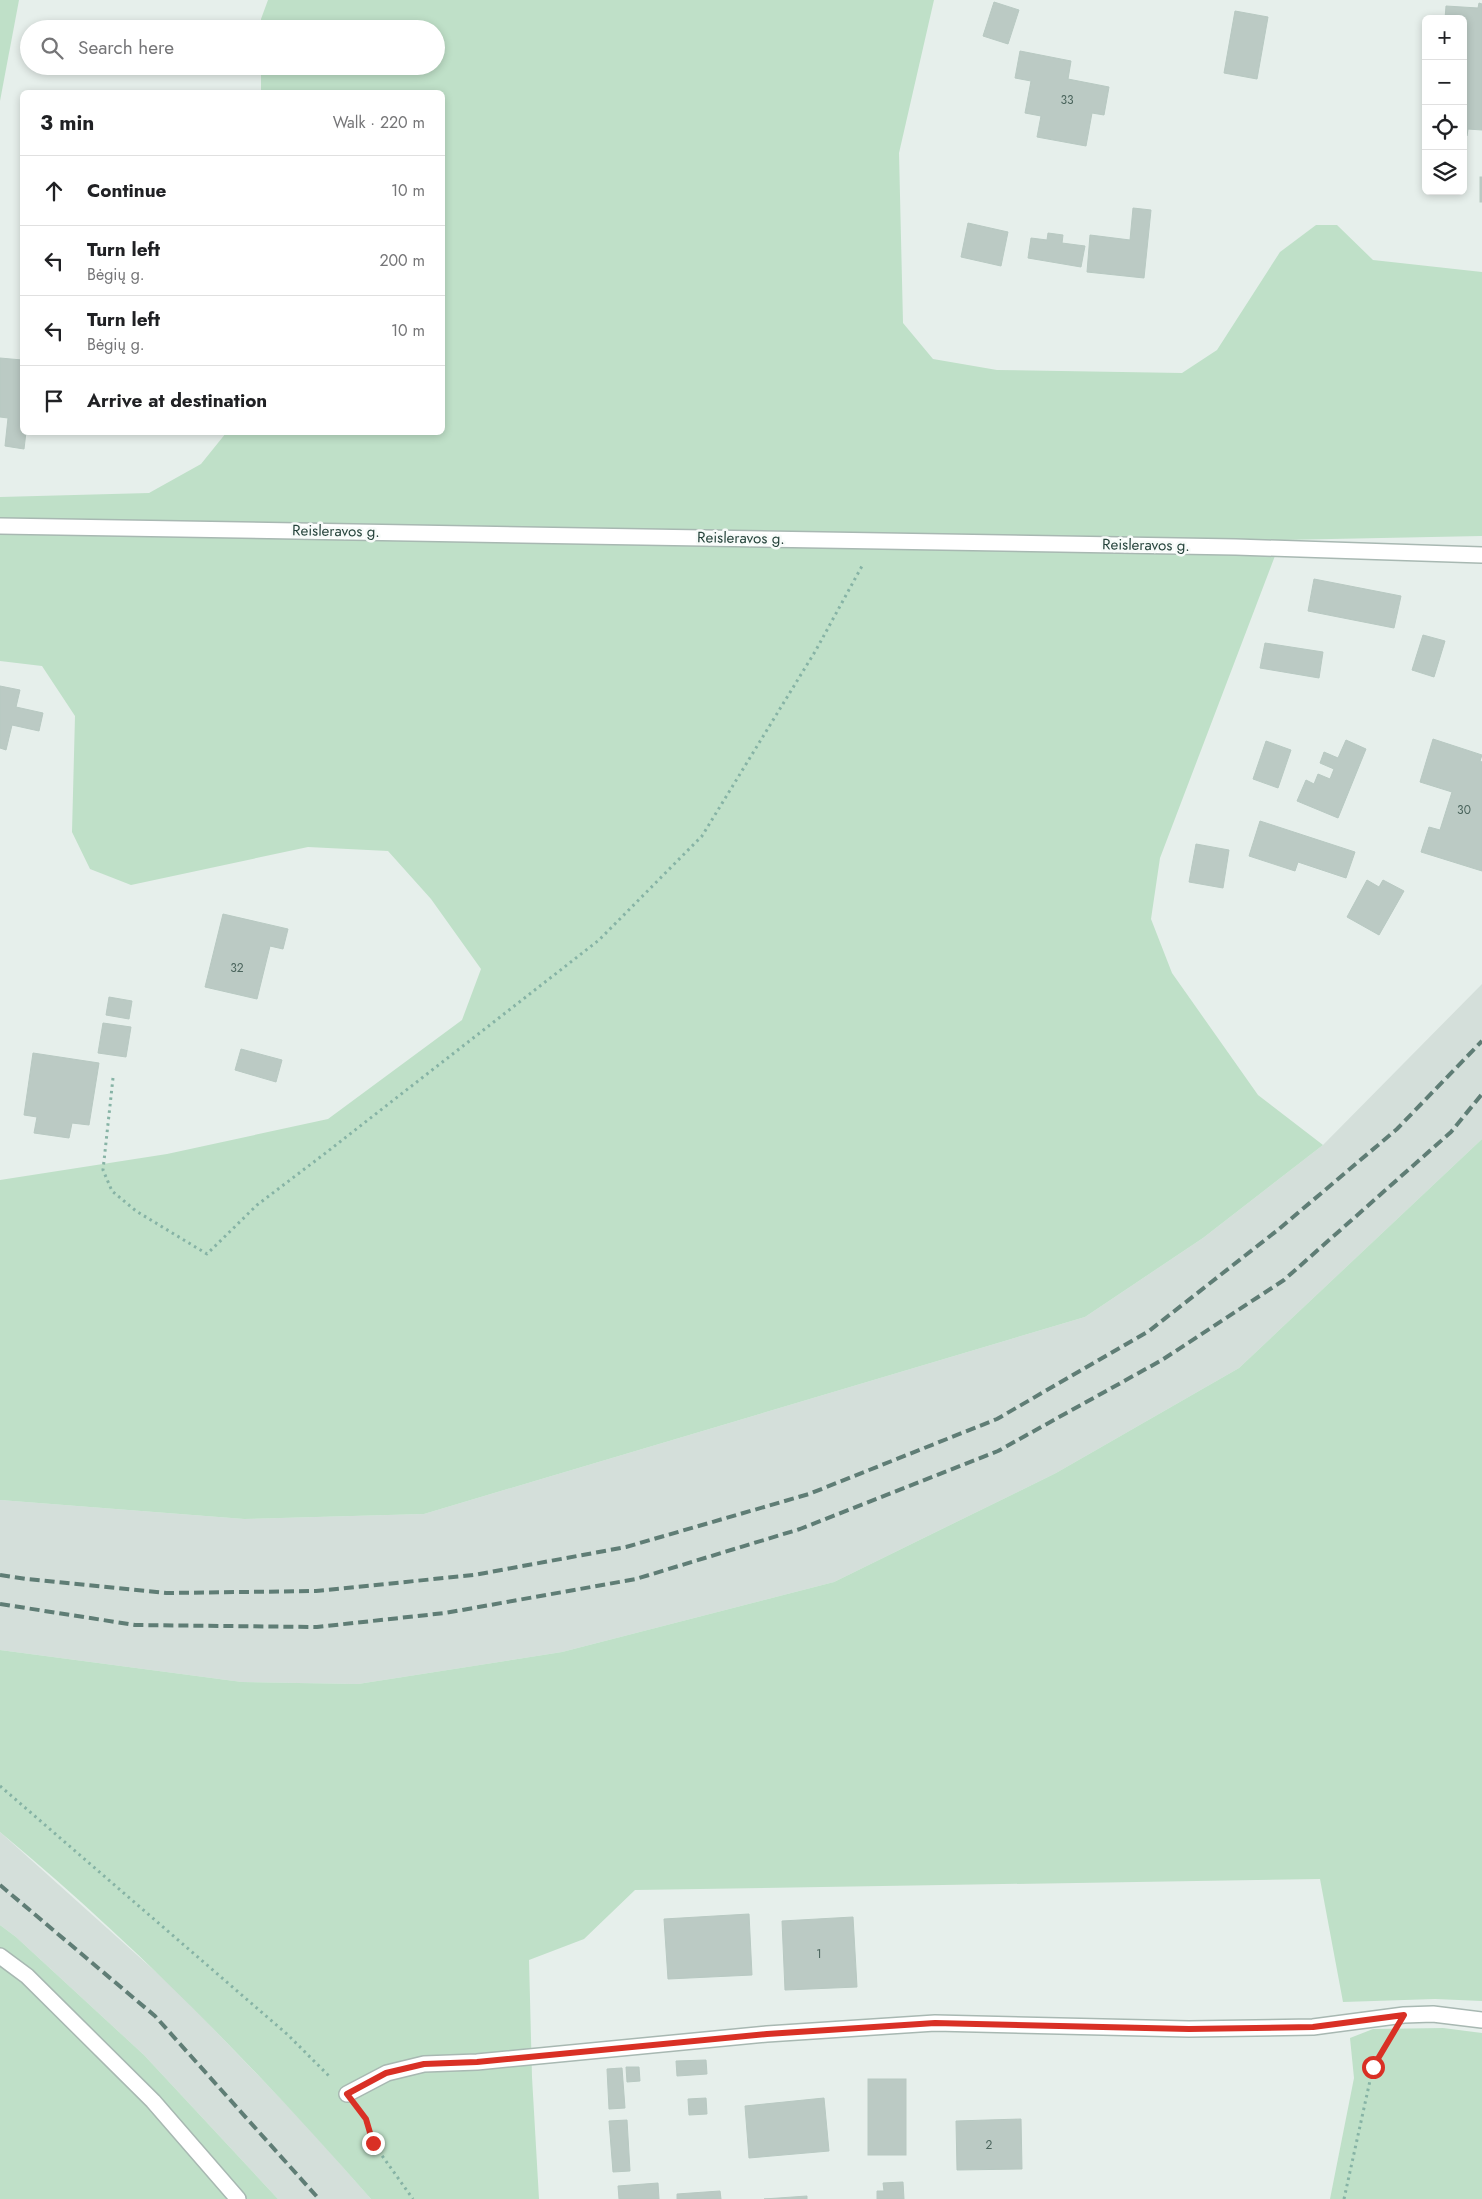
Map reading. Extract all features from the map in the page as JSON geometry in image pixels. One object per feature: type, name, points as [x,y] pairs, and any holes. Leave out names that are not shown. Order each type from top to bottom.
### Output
[{"type":"street","name":"Reisleravos g.","points":[[0,526],[1236,547],[1482,555]]},
{"type":"street","points":[[0,1956],[27,1976],[154,2100],[238,2199]]},
{"type":"street","points":[[347,2094],[386,2073],[424,2064],[477,2062],[767,2034],[935,2023],[1189,2029],[1313,2027],[1404,2015],[1433,2014],[1482,2020]]},
{"type":"path","points":[[113,1078],[103,1170],[112,1191],[136,1211],[207,1254],[257,1205],[599,940],[702,836],[816,650],[876,540]]},
{"type":"path","points":[[0,1786],[288,2036],[347,2094],[366,2119],[373,2143],[413,2199]]},
{"type":"path","points":[[1344,2199],[1373,2067],[1404,2015]]},
{"type":"shaded area","points":[[1482,984],[1482,1139],[1239,1368],[1056,1473],[834,1582],[562,1652],[358,1684],[242,1682],[0,1650],[0,1500],[244,1519],[424,1514],[1085,1317],[1203,1238],[1323,1145]]},
{"type":"shaded area","points":[[0,1832],[176,1990],[304,2123],[371,2199],[278,2199],[144,2055],[16,1937],[0,1925]]},
{"type":"green space","points":[[0,0],[19,0],[0,101]]},
{"type":"green space","points":[[268,0],[934,0],[899,153],[903,323],[933,359],[997,370],[1182,373],[1217,350],[1280,252],[1316,225],[1337,225],[1373,260],[1482,272],[1482,536],[1281,540],[1160,858],[1151,919],[1172,973],[1258,1095],[1323,1145],[1203,1238],[1085,1317],[424,1514],[244,1519],[0,1500],[0,1180],[167,1154],[328,1119],[462,1020],[481,969],[431,899],[388,851],[308,847],[131,885],[90,869],[72,832],[75,716],[42,666],[0,661],[0,497],[149,493],[201,464],[224,435],[445,435],[445,90],[261,90],[261,75],[445,75],[445,20],[261,19]]},
{"type":"green space","points":[[1482,1139],[1482,2001],[1435,1999],[1343,2002],[1320,1879],[635,1890],[584,1939],[529,1960],[532,2077],[539,2199],[371,2199],[328,2150],[193,2008],[50,1874],[0,1832],[0,1650],[242,1682],[358,1684],[562,1652],[834,1582],[1056,1473],[1239,1368]]},
{"type":"green space","points":[[0,1925],[16,1937],[144,2055],[278,2199],[0,2199]]},
{"type":"green space","points":[[1443,2028],[1482,2033],[1482,2199],[1330,2199],[1354,2078],[1350,2038],[1373,2029]]},
{"type":"building","points":[[994,2],[1019,10],[1008,44],[983,36]]},
{"type":"building","points":[[1479,3],[1482,4],[1482,130],[1468,129],[1467,136],[1467,15],[1445,15],[1446,6],[1478,8]]},
{"type":"building","points":[[1235,11],[1268,17],[1257,79],[1224,73]]},
{"type":"building","points":[[1020,51],[1071,61],[1068,79],[1109,87],[1104,115],[1092,113],[1086,146],[1037,137],[1041,116],[1025,113],[1031,81],[1015,78]]},
{"type":"building","points":[[1480,177],[1482,177],[1482,202],[1480,202]]},
{"type":"building","points":[[1133,208],[1151,210],[1144,278],[1087,272],[1090,235],[1130,240]]},
{"type":"building","points":[[968,223],[1008,232],[1001,266],[961,257]]},
{"type":"building","points":[[1048,233],[1063,235],[1062,243],[1085,246],[1081,267],[1028,258],[1031,238],[1047,240]]},
{"type":"building","points":[[0,358],[20,360],[20,435],[26,435],[24,449],[5,446],[8,418],[0,417]]},
{"type":"building","points":[[1314,579],[1401,596],[1394,628],[1308,611]]},
{"type":"building","points":[[1423,635],[1445,641],[1434,677],[1412,670]]},
{"type":"building","points":[[1265,643],[1323,652],[1319,678],[1260,668]]},
{"type":"building","points":[[0,686],[20,690],[16,707],[43,713],[39,731],[12,725],[6,750],[0,748]]},
{"type":"building","points":[[1433,739],[1482,755],[1480,761],[1482,762],[1482,871],[1421,852],[1429,827],[1440,830],[1452,792],[1420,782]]},
{"type":"building","points":[[1346,740],[1366,749],[1338,818],[1297,801],[1306,780],[1314,784],[1318,774],[1330,779],[1334,769],[1320,763],[1324,752],[1338,758]]},
{"type":"building","points":[[1266,741],[1291,750],[1278,788],[1253,779]]},
{"type":"building","points":[[1260,821],[1355,852],[1346,878],[1298,862],[1295,871],[1249,856]]},
{"type":"building","points":[[1196,844],[1229,850],[1223,888],[1189,882]]},
{"type":"building","points":[[1367,880],[1379,887],[1383,880],[1404,891],[1379,935],[1347,917]]},
{"type":"building","points":[[223,914],[288,929],[283,949],[270,946],[257,999],[205,987]]},
{"type":"building","points":[[109,997],[132,1001],[129,1019],[106,1015]]},
{"type":"building","points":[[103,1023],[131,1027],[126,1057],[98,1053]]},
{"type":"building","points":[[241,1049],[282,1060],[276,1082],[235,1070]]},
{"type":"building","points":[[33,1053],[99,1063],[89,1125],[72,1123],[69,1138],[34,1133],[37,1117],[24,1115]]},
{"type":"building","points":[[749,1914],[752,1975],[668,1979],[664,1919]]},
{"type":"building","points":[[853,1917],[857,1987],[785,1990],[782,1921]]},
{"type":"building","points":[[706,2060],[707,2074],[677,2076],[676,2061]]},
{"type":"building","points":[[626,2067],[639,2067],[640,2081],[627,2082]]},
{"type":"building","points":[[622,2068],[625,2108],[609,2109],[607,2069]]},
{"type":"building","points":[[868,2079],[906,2079],[906,2155],[868,2155]]},
{"type":"building","points":[[706,2098],[707,2114],[689,2115],[688,2099]]},
{"type":"building","points":[[824,2098],[829,2151],[749,2158],[745,2106]]},
{"type":"building","points":[[1021,2119],[1022,2169],[957,2170],[956,2121]]},
{"type":"building","points":[[627,2120],[630,2171],[613,2172],[609,2121]]},
{"type":"building","points":[[903,2182],[904,2199],[877,2199],[877,2191],[884,2191],[883,2183]]},
{"type":"building","points":[[658,2183],[659,2199],[619,2199],[618,2186]]},
{"type":"building","points":[[720,2191],[721,2199],[677,2199],[677,2194]]},
{"type":"building","points":[[807,2196],[807,2199],[764,2199]]},
{"type":"railway","points":[[0,1575],[166,1593],[316,1591],[474,1575],[626,1547],[809,1494],[997,1419],[1149,1331],[1279,1229],[1397,1129],[1482,1041]]},
{"type":"railway","points":[[0,1604],[135,1625],[317,1627],[445,1613],[636,1579],[800,1529],[998,1451],[1162,1360],[1284,1280],[1451,1132],[1482,1094]]},
{"type":"railway","points":[[0,1885],[155,2016],[319,2199]]},
{"type":"route","points":[[373,2143],[366,2119],[347,2094],[386,2073],[424,2064],[477,2062],[767,2034],[935,2023],[1189,2029],[1313,2027],[1404,2015],[1373,2067]]}]
